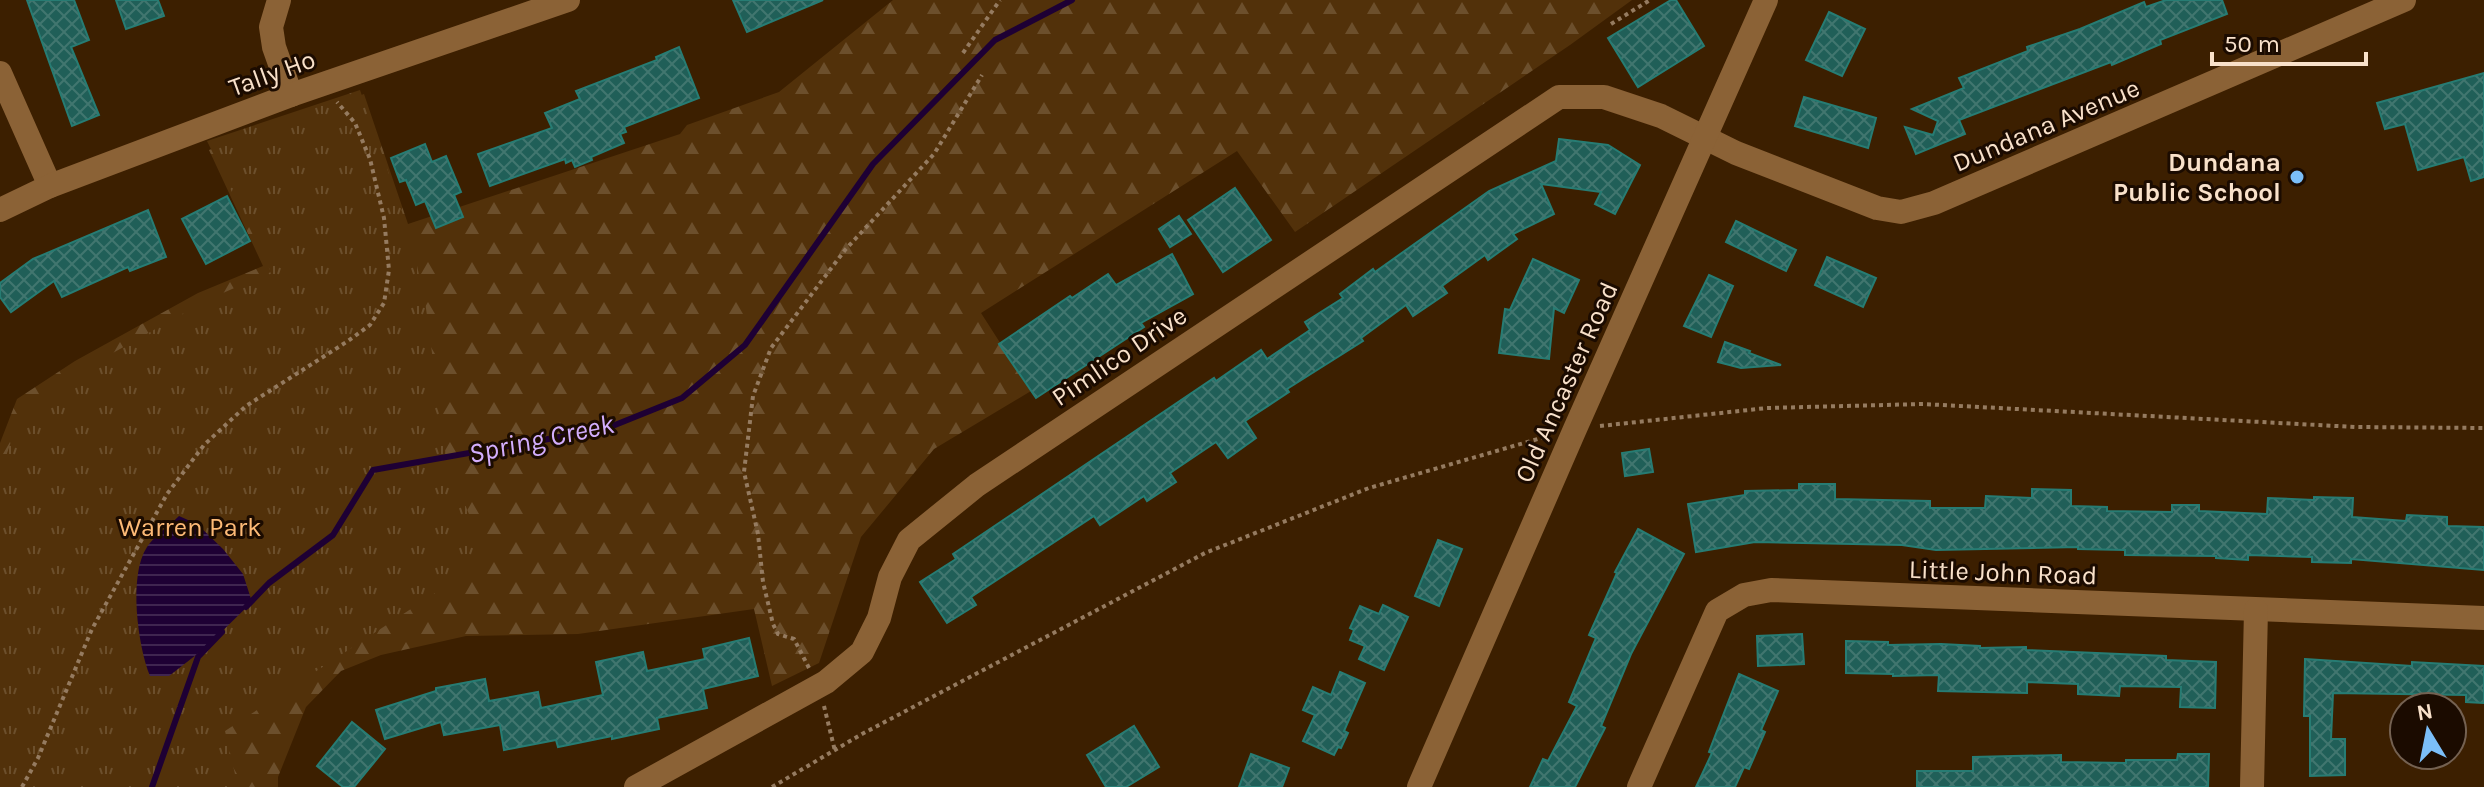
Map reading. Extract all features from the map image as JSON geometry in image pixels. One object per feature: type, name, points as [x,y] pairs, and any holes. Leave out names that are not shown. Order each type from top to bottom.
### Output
[{"type":"street","points":[[279,0],[271,27],[274,47],[291,95]]},
{"type":"street","name":"Tally Ho","points":[[0,210],[50,186],[291,95],[568,0]]},
{"type":"street","name":"Old Ancaster Road","points":[[1419,787],[1766,0]]},
{"type":"street","name":"Dundana Avenue","points":[[1705,138],[1877,208],[1901,212],[1934,203],[2404,0]]},
{"type":"street","points":[[0,73],[50,186]]},
{"type":"street","name":"Pimlico Drive","points":[[636,787],[817,687],[862,652],[879,618],[890,577],[909,540],[977,485],[1559,97],[1604,97],[1661,116],[1705,138]]},
{"type":"street","name":"Little John Road","points":[[1639,787],[1717,611],[1744,595],[1771,590],[2484,618]]},
{"type":"street","points":[[2252,787],[2256,610]]},
{"type":"path","points":[[963,53],[1000,0]]},
{"type":"path","points":[[1611,24],[1650,0]]},
{"type":"path","points":[[835,751],[817,687],[794,639],[778,634],[763,582],[758,534],[744,472],[753,396],[771,348],[845,250],[934,154],[982,75]]},
{"type":"path","points":[[22,787],[38,758],[92,629],[167,494],[204,445],[246,406],[370,325],[384,303],[389,270],[384,218],[370,159],[355,123],[334,98],[316,86]]},
{"type":"path","points":[[772,787],[888,720],[1205,553],[1369,488],[1575,429],[1767,408],[1923,404],[2355,427],[2484,428]]},
{"type":"green space","points":[[893,0],[1632,0],[1295,232],[1237,151],[981,313],[1031,391],[934,449],[861,537],[819,663],[772,686],[754,609],[578,634],[466,636],[381,655],[341,671],[306,707],[278,777],[278,787],[0,787],[0,443],[17,399],[75,361],[198,293],[263,266],[209,150],[364,94],[408,224],[680,134],[687,125],[779,92]]},
{"type":"green space","name":"Warren Park","points":[[360,90],[410,235],[425,301],[446,457],[487,559],[225,731],[238,787],[0,787],[0,474],[24,403],[207,300],[271,272],[207,141]]},
{"type":"shaded area","points":[[179,516],[197,524],[223,549],[243,574],[252,602],[205,648],[169,676],[150,676],[139,630],[138,575],[147,547]]},
{"type":"building","points":[[27,0],[74,0],[89,40],[71,47],[99,115],[72,126]]},
{"type":"building","points":[[116,0],[158,0],[164,16],[126,29]]},
{"type":"building","points":[[733,0],[823,0],[747,32]]},
{"type":"building","points":[[1671,0],[1676,0],[1704,46],[1638,87],[1608,38]]},
{"type":"building","points":[[2166,0],[2222,0],[2227,14],[2160,40],[2161,44],[2112,65],[2111,62],[1959,120],[1965,134],[1916,154],[1905,127],[1933,135],[1938,121],[1912,109],[1964,88],[1959,78],[2028,51],[2027,47],[2144,2],[2146,7]]},
{"type":"building","points":[[1829,12],[1865,29],[1842,76],[1806,60]]},
{"type":"building","points":[[679,47],[699,98],[624,127],[626,132],[620,134],[624,143],[591,157],[592,160],[575,167],[572,160],[566,163],[565,159],[490,186],[478,154],[552,128],[545,113],[580,99],[576,91],[657,60],[656,57]]},
{"type":"building","points":[[2484,73],[2484,177],[2471,181],[2464,157],[2418,170],[2405,124],[2385,129],[2377,103]]},
{"type":"building","points":[[1804,97],[1876,118],[1868,148],[1795,126]]},
{"type":"building","points":[[1559,139],[1608,145],[1640,165],[1615,214],[1595,204],[1601,192],[1541,184],[1554,214],[1513,234],[1517,239],[1488,260],[1485,255],[1442,286],[1447,293],[1413,316],[1406,305],[1361,338],[1363,341],[1287,389],[1289,392],[1245,421],[1256,438],[1228,458],[1216,442],[1170,473],[1176,482],[1147,501],[1144,496],[1100,525],[1094,516],[971,597],[976,605],[947,623],[920,582],[956,559],[953,554],[1214,378],[1216,381],[1261,350],[1267,359],[1310,330],[1305,322],[1343,298],[1340,294],[1373,269],[1375,272],[1489,191],[1556,161]]},
{"type":"building","points":[[425,144],[432,162],[446,156],[461,192],[454,195],[463,217],[436,228],[425,201],[416,205],[406,180],[400,182],[391,158]]},
{"type":"building","points":[[1235,188],[1271,240],[1223,272],[1188,220]]},
{"type":"building","points":[[227,196],[250,241],[206,264],[182,219]]},
{"type":"building","points":[[148,210],[166,257],[130,271],[128,267],[62,297],[54,281],[11,312],[0,297],[0,283],[33,259]]},
{"type":"building","points":[[1179,216],[1191,234],[1170,247],[1159,229]]},
{"type":"building","points":[[1736,221],[1796,250],[1786,271],[1726,242]]},
{"type":"building","points":[[1172,254],[1193,294],[1141,323],[1144,327],[1036,398],[999,344],[1108,274],[1116,285]]},
{"type":"building","points":[[1827,257],[1876,278],[1863,307],[1815,285]]},
{"type":"building","points":[[1533,259],[1579,280],[1564,313],[1554,308],[1549,359],[1499,353],[1505,309],[1510,310]]},
{"type":"building","points":[[1709,275],[1733,286],[1711,337],[1684,326]]},
{"type":"building","points":[[1725,342],[1781,365],[1741,368],[1718,362]]},
{"type":"building","points":[[1649,449],[1653,472],[1625,476],[1622,453]]},
{"type":"building","points":[[1799,484],[1835,484],[1835,499],[1930,501],[1930,508],[1985,508],[1986,496],[2032,498],[2032,489],[2071,490],[2071,506],[2107,507],[2107,511],[2172,512],[2172,505],[2199,505],[2199,511],[2267,514],[2268,498],[2353,498],[2352,517],[2406,521],[2407,515],[2447,517],[2447,526],[2484,527],[2484,570],[2351,559],[2351,563],[2312,562],[2312,557],[2248,555],[2248,560],[2216,556],[2125,555],[2125,550],[2078,547],[1936,550],[1902,545],[1755,542],[1696,552],[1688,504],[1745,495],[1745,491],[1799,490]]},
{"type":"building","points":[[1638,529],[1684,554],[1631,654],[1601,726],[1605,728],[1575,787],[1530,787],[1543,759],[1548,761],[1577,706],[1569,702],[1596,638],[1589,635],[1615,572]]},
{"type":"building","points":[[1438,540],[1462,549],[1439,606],[1415,596]]},
{"type":"building","points":[[1383,605],[1408,617],[1384,670],[1359,659],[1365,646],[1350,640],[1354,630],[1350,628],[1360,606],[1379,614]]},
{"type":"building","points":[[1802,634],[1804,664],[1758,666],[1757,636]]},
{"type":"building","points":[[749,638],[758,676],[703,689],[707,708],[657,718],[659,729],[612,739],[612,736],[558,747],[556,740],[504,750],[500,725],[444,735],[441,722],[385,739],[376,710],[436,691],[436,688],[485,679],[489,701],[538,692],[541,708],[603,695],[596,662],[643,652],[647,671],[705,659],[703,649]]},
{"type":"building","points":[[1846,641],[1888,642],[1888,645],[2026,647],[2026,650],[2166,656],[2166,660],[2216,662],[2215,708],[2180,707],[2181,687],[2120,686],[2119,696],[2078,694],[2078,684],[2027,682],[2027,693],[1938,691],[1939,675],[1846,673]]},
{"type":"building","points":[[2305,659],[2412,666],[2412,662],[2484,666],[2484,703],[2468,702],[2468,691],[2333,693],[2331,739],[2345,739],[2345,775],[2310,776],[2310,716],[2304,716]]},
{"type":"building","points":[[1340,672],[1365,683],[1344,731],[1348,733],[1334,755],[1303,741],[1315,715],[1303,710],[1313,687],[1331,695]]},
{"type":"building","points":[[1739,674],[1778,691],[1761,730],[1765,732],[1749,769],[1744,767],[1735,787],[1696,787],[1712,753],[1709,752]]},
{"type":"building","points":[[352,722],[385,749],[354,787],[343,787],[317,766]]},
{"type":"building","points":[[1134,726],[1159,767],[1126,787],[1106,787],[1087,755]]},
{"type":"building","points":[[1251,754],[1289,768],[1282,787],[1239,787]]},
{"type":"building","points":[[2178,754],[2209,754],[2208,787],[1917,787],[1917,771],[1973,771],[1973,757],[2061,755],[2061,762],[2126,763],[2126,760],[2177,760]]},
{"type":"waterway","name":"Spring Creek","points":[[246,607],[269,583],[333,535],[373,470],[605,429],[682,398],[745,345],[873,164],[995,40],[1072,0]]},
{"type":"waterway","name":"Spring Creek","points":[[152,787],[198,657],[222,632]]},
{"type":"place","name":"Dundana Public School","points":[[2297,177]]}]
